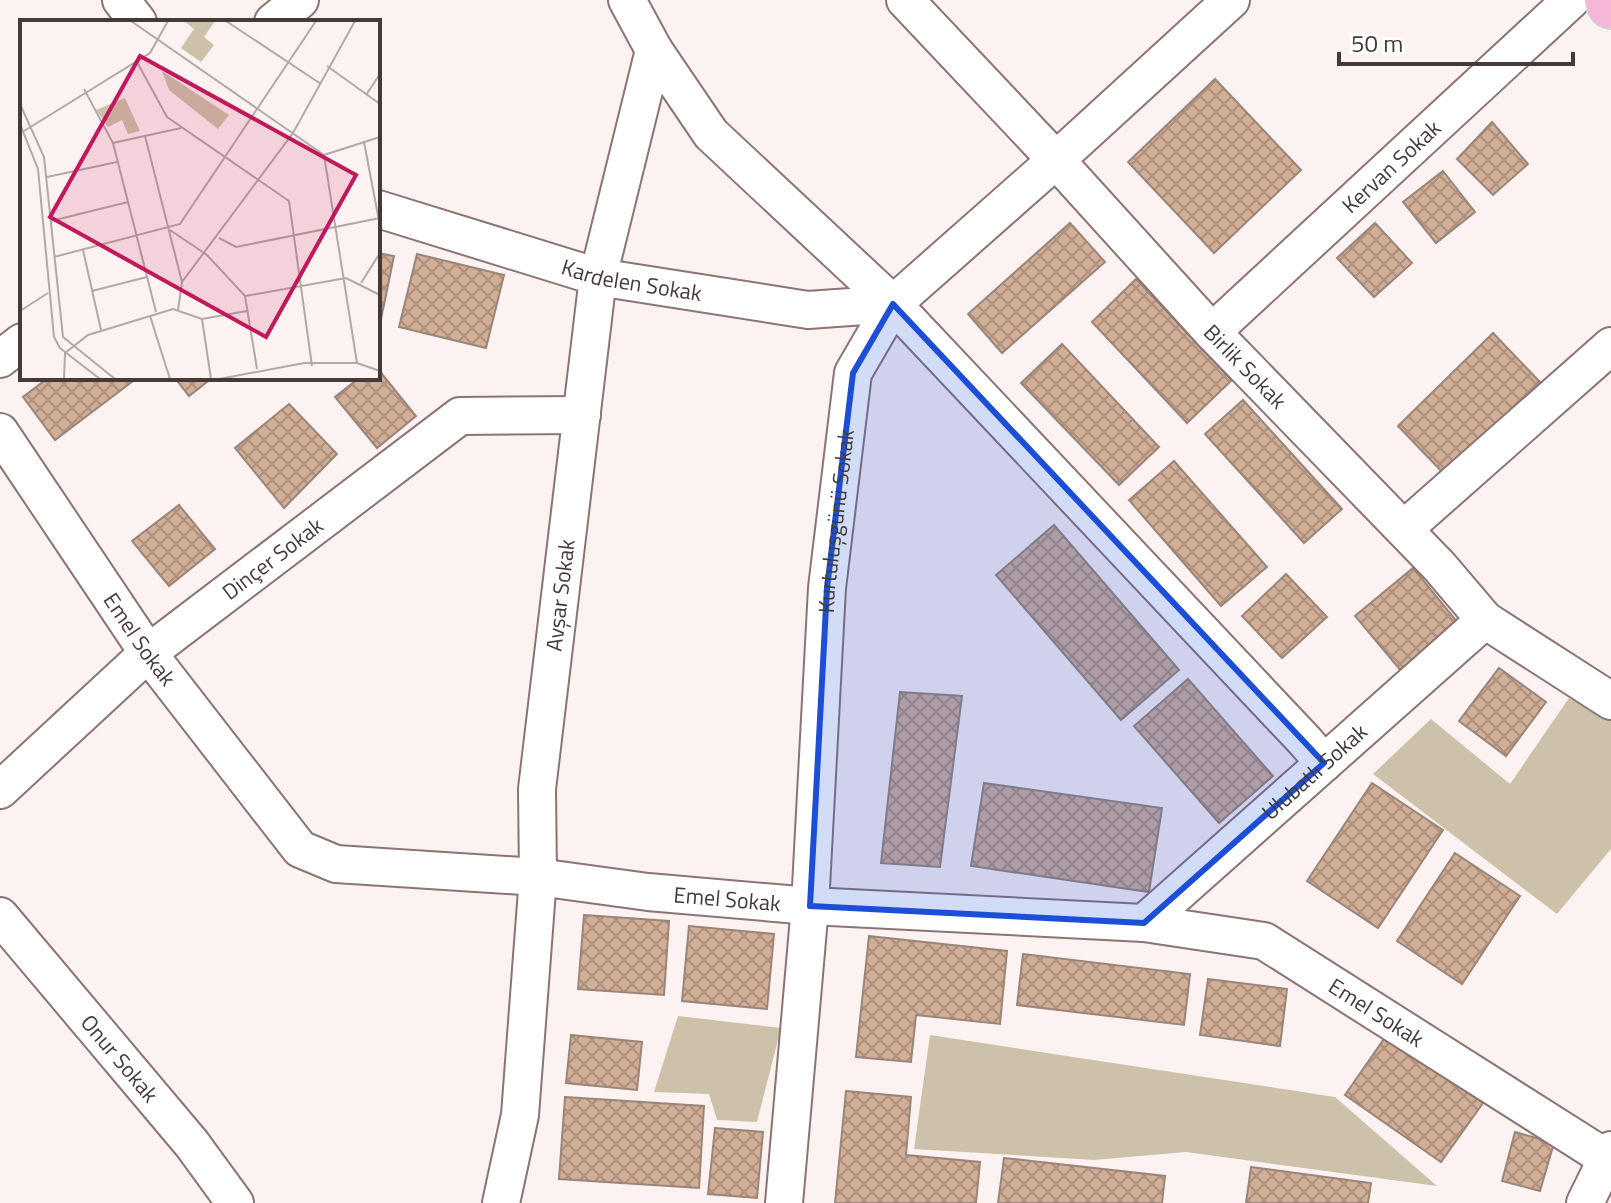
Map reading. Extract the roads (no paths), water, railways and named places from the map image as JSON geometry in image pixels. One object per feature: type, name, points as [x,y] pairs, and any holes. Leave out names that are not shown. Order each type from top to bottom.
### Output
[{"type":"main road","points":[[1607,0],[1611,6]]},
{"type":"street","points":[[121,0],[136,20]]},
{"type":"street","points":[[275,20],[300,0]]},
{"type":"street","points":[[627,0],[654,50],[711,134],[893,304],[1324,763]]},
{"type":"street","name":"Birlik Sokak","points":[[905,0],[1212,332],[1439,566],[1485,620],[1611,701]]},
{"type":"street","name":"Kurtuluşgünü Sokak","points":[[784,1203],[810,906],[827,588],[853,373],[893,304],[1231,0]]},
{"type":"street","name":"Kervan Sokak","points":[[1212,332],[1571,0]]},
{"type":"street","name":"Avşar Sokak","points":[[501,1203],[520,1115],[538,877],[537,789],[598,277],[654,50]]},
{"type":"street","name":"Kardelen Sokak","points":[[380,210],[598,277],[808,310],[893,304]]},
{"type":"street","points":[[0,359],[20,344]]},
{"type":"street","points":[[1404,529],[1611,346]]},
{"type":"street","name":"Dinçer Sokak","points":[[0,790],[148,653],[460,416],[582,415]]},
{"type":"street","name":"Emel Sokak","points":[[0,432],[148,653],[300,849],[336,864],[538,877],[648,892],[810,906],[1144,923],[1264,941],[1609,1154]]},
{"type":"street","name":"Ulubatlı Sokak","points":[[1144,923],[1485,620]]},
{"type":"street","name":"Onur Sokak","points":[[0,916],[192,1144],[235,1203]]},
{"type":"street","points":[[1585,1203],[1609,1154]]}]
